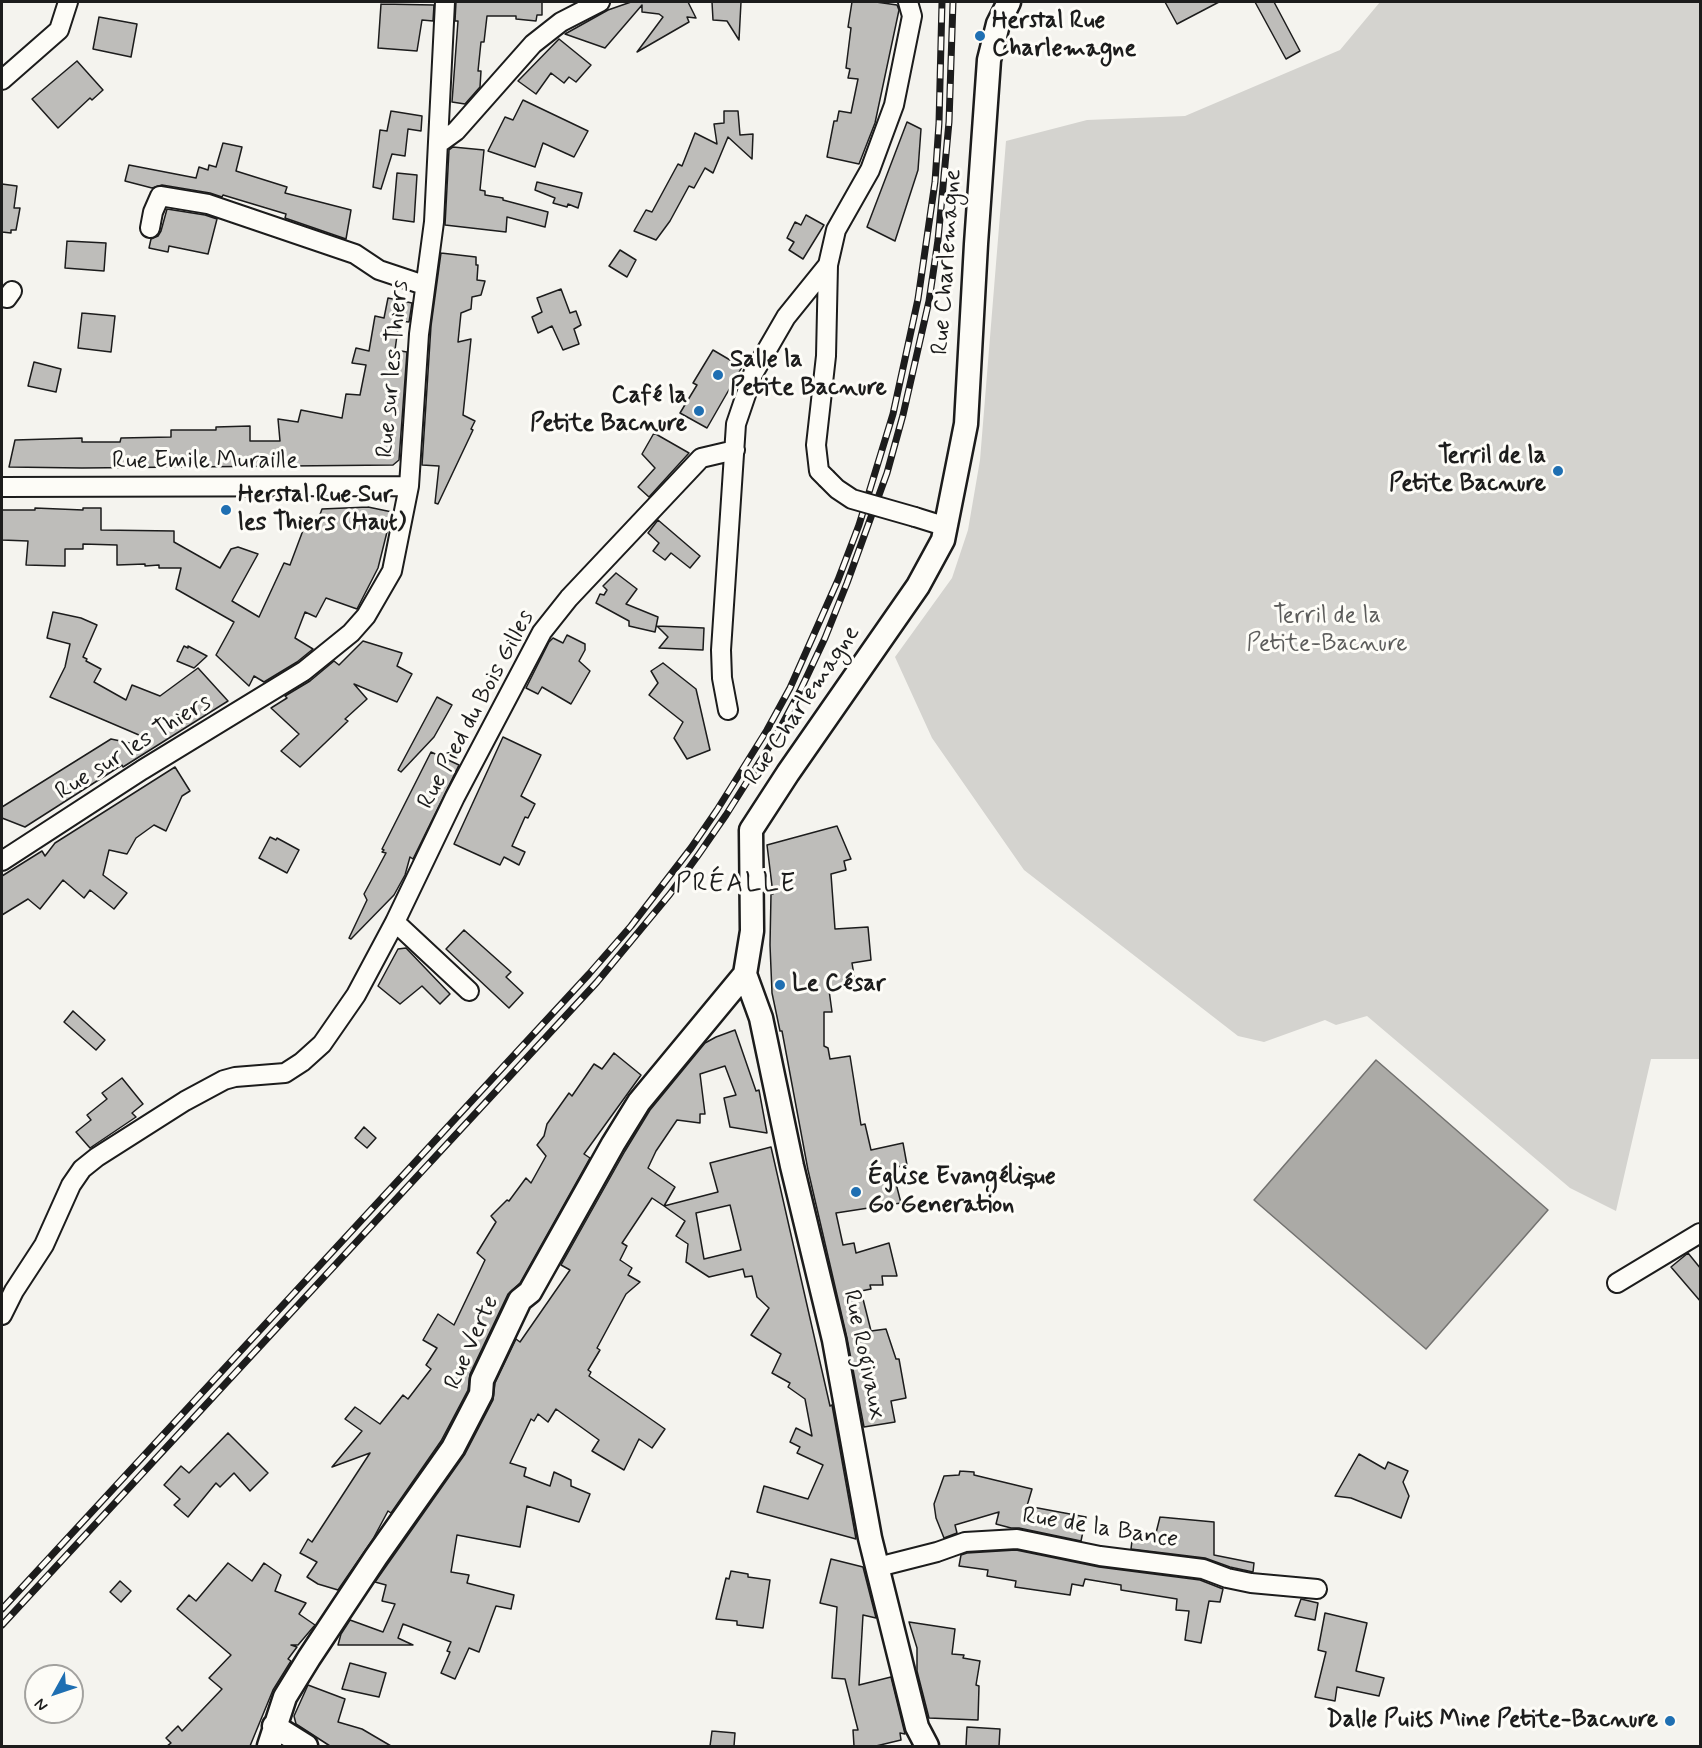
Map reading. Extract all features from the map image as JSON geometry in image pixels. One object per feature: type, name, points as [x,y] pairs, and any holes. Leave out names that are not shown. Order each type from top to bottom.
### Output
[{"type":"street","points":[[2,80],[59,30],[68,2]]},
{"type":"street","name":"Rue sur les Thiers","points":[[2,861],[142,770],[304,671],[351,633],[366,616],[392,571],[409,486],[424,285],[434,222],[445,2]]},
{"type":"street","points":[[438,144],[456,131],[533,44],[561,22],[600,2]]},
{"type":"street","points":[[908,2],[912,16],[894,105],[870,170],[836,230],[828,265],[826,356],[816,445],[819,471],[837,489],[852,499],[947,527]]},
{"type":"street","name":"Rue Charlemagne","points":[[745,974],[752,930],[751,830],[918,586],[943,540],[947,527],[966,424],[976,232],[990,60],[998,24],[1009,2]]},
{"type":"street","points":[[150,228],[153,212],[160,196],[208,204],[355,254],[379,270],[424,285]]},
{"type":"street","points":[[728,710],[722,678],[721,650],[736,424],[753,374],[786,317],[828,265]]},
{"type":"street","name":"Rue Pied du Bois Gilles","points":[[2,1315],[14,1291],[44,1245],[71,1185],[82,1169],[185,1101],[224,1080],[285,1073],[302,1062],[322,1044],[356,995],[395,922],[455,796],[542,632],[701,458],[735,450]]},
{"type":"street","name":"Rue Emile Muraille","points":[[2,487],[409,486]]},
{"type":"street","points":[[395,922],[469,991]]},
{"type":"street","name":"Rue Verte","points":[[272,1736],[285,1697],[309,1658],[376,1557],[453,1448],[482,1394],[482,1380],[520,1300],[530,1292],[639,1102],[745,974]]},
{"type":"street","name":"Rue Rogivaux","points":[[745,974],[758,1006],[792,1166],[834,1340],[870,1538],[917,1727],[927,1746]]},
{"type":"street","points":[[720,1006],[746,1000],[758,1006]]},
{"type":"street","points":[[1617,1283],[1701,1233]]},
{"type":"street","name":"Rue de la Bance","points":[[878,1567],[937,1552],[965,1542],[1017,1539],[1100,1556],[1203,1569],[1251,1583],[1317,1588]]},
{"type":"street","points":[[272,1736],[306,1746]]},
{"type":"green space","name":"Terril de la Petite-Bacnure","points":[[1380,2],[1700,2],[1700,1059],[1651,1059],[1616,1211],[1570,1188],[1367,1016],[1336,1025],[1325,1020],[1264,1042],[1238,1036],[1024,870],[932,738],[895,657],[952,578],[968,530],[980,460],[1006,141],[1087,120],[1185,116],[1340,50]]},
{"type":"shaded area","points":[[1376,1060],[1548,1210],[1426,1349],[1254,1200]]},
{"type":"building","points":[[456,2],[542,2],[542,15],[537,15],[536,21],[516,19],[516,16],[487,16],[478,71],[481,71],[480,87],[465,104],[452,102],[458,21],[455,21]]},
{"type":"building","points":[[631,2],[688,2],[696,18],[687,17],[689,22],[637,52],[663,17],[659,14],[642,12],[642,5],[605,48],[565,34],[608,10]]},
{"type":"building","points":[[712,2],[741,2],[739,40],[727,21],[713,20]]},
{"type":"building","points":[[852,2],[897,5],[899,10],[875,123],[859,164],[827,157],[834,121],[837,121],[839,111],[851,113],[858,79],[848,78],[850,69],[846,68]]},
{"type":"building","points":[[1165,2],[1219,2],[1177,24]]},
{"type":"building","points":[[1255,2],[1274,2],[1300,51],[1286,59]]},
{"type":"building","points":[[381,4],[434,5],[433,21],[422,20],[417,51],[378,48]]},
{"type":"building","points":[[99,17],[137,24],[131,57],[93,49]]},
{"type":"building","points":[[559,39],[591,65],[576,82],[569,77],[564,83],[551,73],[536,94],[518,81]]},
{"type":"building","points":[[77,61],[103,90],[92,100],[90,98],[58,128],[32,99]]},
{"type":"building","points":[[523,100],[588,131],[574,157],[543,143],[535,167],[488,151],[505,117],[513,120]]},
{"type":"building","points":[[391,111],[422,116],[421,131],[408,129],[405,156],[392,154],[381,189],[373,187],[380,130],[387,131]]},
{"type":"building","points":[[724,111],[738,111],[740,135],[753,134],[752,159],[728,137],[713,173],[705,168],[694,188],[689,186],[670,221],[656,240],[634,231],[646,210],[652,212],[678,164],[682,166],[695,133],[717,144],[714,124],[724,123]]},
{"type":"building","points":[[907,122],[921,129],[918,170],[895,241],[867,227]]},
{"type":"building","points":[[223,143],[242,147],[236,171],[287,187],[285,193],[351,210],[346,239],[285,218],[286,214],[223,195],[222,197],[162,185],[152,188],[125,181],[129,165],[196,178],[199,167],[208,170],[209,165],[216,167]]},
{"type":"building","points":[[453,147],[484,150],[480,190],[485,191],[485,195],[548,212],[545,227],[507,217],[506,232],[445,225],[449,150]]},
{"type":"building","points":[[397,173],[417,175],[414,222],[393,219]]},
{"type":"building","points":[[537,182],[582,193],[578,208],[568,204],[567,207],[553,203],[555,198],[535,190]]},
{"type":"building","points":[[2,184],[17,186],[14,208],[20,208],[16,230],[11,230],[11,233],[2,232]]},
{"type":"building","points":[[167,209],[217,219],[208,254],[169,246],[168,252],[149,248],[151,239],[158,236],[161,231]]},
{"type":"building","points":[[806,215],[824,225],[803,259],[789,250],[794,242],[787,238],[795,222],[801,225]]},
{"type":"building","points":[[67,241],[106,243],[104,271],[65,268]]},
{"type":"building","points":[[620,250],[636,260],[627,277],[609,266]]},
{"type":"building","points":[[441,253],[476,257],[477,280],[485,281],[481,295],[472,297],[471,309],[461,313],[458,342],[471,339],[463,415],[475,421],[471,429],[473,430],[438,504],[435,503],[439,466],[422,465],[431,326]]},
{"type":"building","points":[[561,289],[570,313],[576,311],[581,325],[574,329],[579,344],[563,350],[552,326],[538,333],[532,317],[542,312],[537,298]]},
{"type":"building","points":[[388,298],[412,303],[409,322],[399,321],[395,350],[407,352],[399,460],[393,465],[9,467],[15,440],[82,438],[82,442],[120,442],[121,438],[171,437],[171,430],[216,430],[216,427],[250,426],[250,441],[280,441],[278,419],[298,422],[301,410],[342,418],[346,394],[360,395],[366,365],[352,363],[356,348],[369,351],[375,316],[384,318]]},
{"type":"building","points":[[82,313],[115,316],[111,352],[78,348]]},
{"type":"building","points":[[713,350],[742,367],[707,428],[680,413],[697,385],[693,383]]},
{"type":"building","points":[[34,362],[61,369],[56,392],[28,386]]},
{"type":"building","points":[[654,433],[689,453],[649,497],[638,487],[655,468],[642,454]]},
{"type":"building","points":[[368,507],[392,512],[378,568],[357,609],[326,598],[316,617],[305,612],[295,638],[313,649],[297,662],[264,682],[254,676],[249,686],[216,655],[234,622],[176,589],[181,568],[159,568],[159,565],[145,566],[145,564],[117,565],[117,545],[83,544],[83,549],[65,549],[65,566],[26,565],[28,541],[2,540],[2,510],[101,508],[101,530],[174,531],[174,542],[220,568],[231,549],[238,547],[258,554],[232,601],[259,617],[284,563],[290,565],[308,517],[318,520],[322,509]]},
{"type":"building","points":[[658,520],[700,556],[690,568],[671,553],[665,560],[653,551],[659,543],[648,533]]},
{"type":"building","points":[[616,573],[637,589],[626,604],[658,617],[655,632],[629,626],[629,621],[596,603],[600,594],[604,595],[607,590],[603,586]]},
{"type":"building","points":[[53,612],[81,618],[97,625],[83,657],[101,669],[94,682],[126,700],[132,685],[160,696],[198,668],[228,701],[25,827],[2,818],[2,807],[111,739],[144,746],[146,738],[50,697],[65,667],[70,644],[47,638]]},
{"type":"building","points":[[657,626],[704,628],[703,650],[659,648],[668,637]]},
{"type":"building","points":[[567,635],[585,644],[585,650],[579,661],[590,671],[571,704],[542,687],[538,694],[526,688],[549,642],[553,638],[563,643]]},
{"type":"building","points":[[363,641],[402,653],[397,666],[412,674],[397,702],[354,684],[367,699],[345,719],[348,721],[300,767],[281,751],[299,734],[271,708],[334,661],[339,665]]},
{"type":"building","points":[[184,646],[207,656],[194,668],[177,661]]},
{"type":"building","points":[[663,663],[696,689],[710,750],[687,759],[674,738],[683,722],[649,695],[658,683],[651,671]]},
{"type":"building","points":[[437,697],[452,705],[434,737],[401,772],[398,770]]},
{"type":"building","points":[[503,737],[541,755],[521,796],[535,804],[528,818],[525,817],[512,846],[525,852],[519,865],[504,857],[500,865],[454,844]]},
{"type":"building","points":[[431,752],[459,765],[413,859],[410,857],[405,875],[394,895],[351,939],[349,938],[367,900],[364,894],[386,853],[382,852],[384,850],[382,849]]},
{"type":"building","points":[[175,767],[190,791],[182,796],[166,831],[154,825],[136,838],[127,854],[109,850],[103,875],[127,893],[114,909],[90,890],[84,898],[63,880],[40,909],[28,899],[2,915],[2,876],[42,851],[45,856],[55,843]]},
{"type":"building","points":[[837,826],[851,859],[844,861],[846,870],[831,874],[835,929],[868,927],[871,960],[852,963],[856,987],[829,990],[832,1012],[824,1012],[824,1046],[828,1048],[830,1059],[850,1056],[861,1125],[865,1124],[871,1150],[903,1143],[907,1165],[892,1168],[901,1203],[836,1213],[843,1245],[854,1243],[856,1253],[889,1243],[897,1276],[882,1276],[883,1285],[870,1285],[871,1289],[861,1291],[871,1331],[886,1329],[896,1359],[899,1359],[906,1398],[891,1401],[895,1422],[864,1427],[847,1338],[808,1170],[782,1031],[780,1031],[772,993],[770,945],[771,894],[773,894],[767,845]]},
{"type":"building","points":[[270,837],[276,840],[277,838],[299,850],[287,873],[259,858]]},
{"type":"building","points":[[464,930],[511,972],[506,977],[523,993],[509,1008],[446,949]]},
{"type":"building","points":[[406,948],[450,994],[440,1004],[422,986],[400,1004],[378,986],[398,949]]},
{"type":"building","points":[[73,1011],[105,1040],[96,1050],[64,1022]]},
{"type":"building","points":[[735,1030],[756,1091],[759,1090],[767,1133],[730,1127],[724,1098],[736,1095],[725,1066],[700,1074],[705,1114],[700,1114],[700,1123],[677,1120],[656,1151],[648,1168],[675,1187],[664,1206],[652,1198],[622,1243],[627,1246],[620,1260],[632,1268],[628,1275],[640,1282],[626,1294],[588,1370],[591,1372],[589,1376],[665,1429],[652,1448],[639,1439],[624,1470],[592,1451],[599,1440],[556,1409],[548,1422],[538,1414],[534,1421],[531,1419],[510,1463],[526,1468],[524,1476],[550,1486],[554,1472],[571,1480],[571,1486],[590,1494],[579,1522],[527,1506],[520,1547],[457,1535],[451,1572],[469,1575],[467,1583],[514,1595],[511,1609],[496,1606],[479,1652],[469,1648],[455,1679],[441,1673],[450,1652],[447,1651],[451,1642],[403,1624],[398,1638],[413,1645],[338,1645],[341,1634],[350,1620],[383,1632],[395,1604],[382,1601],[386,1585],[375,1582],[465,1454],[493,1400],[495,1383],[516,1339],[520,1342],[570,1270],[561,1265],[625,1151],[650,1110],[705,1043]]},
{"type":"building","points":[[614,1053],[641,1075],[584,1154],[590,1158],[520,1283],[508,1294],[470,1374],[468,1390],[441,1441],[391,1513],[388,1511],[373,1539],[338,1590],[318,1584],[307,1577],[317,1562],[300,1553],[308,1539],[312,1542],[370,1453],[332,1467],[362,1431],[345,1419],[355,1407],[380,1424],[403,1395],[408,1399],[431,1369],[426,1365],[437,1348],[423,1340],[438,1314],[454,1325],[485,1260],[477,1253],[496,1222],[491,1216],[507,1200],[509,1201],[526,1178],[531,1183],[546,1156],[537,1145],[544,1136],[547,1124],[569,1093],[572,1096],[594,1064],[602,1069]]},
{"type":"building","points":[[122,1078],[143,1104],[132,1113],[136,1117],[90,1148],[76,1132],[91,1120],[87,1115],[107,1099],[102,1093]]},
{"type":"building","points":[[364,1127],[376,1138],[367,1148],[355,1138]]},
{"type":"building","points":[[771,1147],[830,1406],[832,1405],[856,1539],[757,1512],[764,1486],[808,1499],[823,1465],[797,1453],[800,1447],[790,1442],[796,1428],[812,1436],[805,1399],[788,1387],[790,1383],[772,1373],[781,1354],[751,1335],[769,1308],[757,1297],[752,1276],[745,1277],[743,1269],[709,1277],[686,1262],[688,1244],[676,1236],[685,1221],[664,1206],[718,1192],[710,1163]],"holes":[[[730,1205],[741,1250],[704,1259],[696,1213]]]},
{"type":"building","points":[[1688,1253],[1701,1269],[1701,1302],[1671,1267]]},
{"type":"building","points":[[228,1433],[268,1473],[250,1491],[234,1473],[220,1487],[216,1483],[188,1517],[174,1505],[180,1499],[164,1485],[181,1466],[189,1473]]},
{"type":"building","points":[[1359,1454],[1385,1469],[1388,1462],[1408,1471],[1403,1482],[1409,1496],[1401,1518],[1351,1498],[1335,1496]]},
{"type":"building","points":[[960,1471],[974,1472],[974,1475],[1032,1489],[1027,1506],[1086,1517],[1081,1541],[996,1524],[999,1512],[955,1525],[957,1533],[944,1538],[936,1518],[934,1504],[944,1476],[959,1475]]},
{"type":"building","points":[[1160,1517],[1214,1522],[1214,1555],[1254,1563],[1253,1572],[1205,1558],[1131,1549],[1133,1532],[1156,1533]]},
{"type":"building","points":[[1016,1550],[1099,1567],[1200,1580],[1223,1589],[1220,1602],[1209,1601],[1201,1643],[1185,1640],[1189,1611],[1176,1610],[1177,1599],[1121,1590],[1121,1585],[1085,1579],[1083,1586],[1072,1584],[1070,1595],[1015,1587],[1016,1581],[987,1576],[988,1570],[959,1566],[961,1555],[967,1553]]},
{"type":"building","points":[[831,1559],[863,1567],[876,1618],[863,1615],[859,1685],[891,1677],[905,1734],[900,1733],[901,1740],[876,1746],[854,1746],[853,1730],[858,1730],[845,1679],[832,1678],[837,1607],[820,1603]]},
{"type":"building","points":[[228,1563],[252,1581],[264,1563],[281,1575],[275,1591],[306,1603],[299,1614],[315,1625],[298,1645],[291,1645],[297,1647],[288,1659],[291,1661],[273,1690],[250,1746],[167,1746],[171,1743],[166,1738],[178,1726],[182,1731],[222,1689],[209,1678],[231,1655],[177,1609],[189,1595],[196,1601]]},
{"type":"building","points":[[731,1571],[748,1574],[748,1577],[770,1580],[763,1628],[737,1625],[737,1621],[716,1619],[726,1578],[729,1579]]},
{"type":"building","points":[[120,1581],[131,1591],[121,1602],[110,1592]]},
{"type":"building","points":[[1301,1599],[1318,1603],[1315,1620],[1295,1616]]},
{"type":"building","points":[[1325,1613],[1367,1623],[1356,1671],[1384,1678],[1379,1696],[1337,1687],[1335,1701],[1315,1697],[1326,1652],[1318,1650]]},
{"type":"building","points":[[909,1622],[955,1629],[952,1654],[964,1655],[963,1658],[980,1661],[976,1685],[979,1686],[978,1720],[929,1718],[917,1671],[917,1648]]},
{"type":"building","points":[[350,1663],[386,1673],[379,1697],[342,1689]]},
{"type":"building","points":[[308,1685],[345,1699],[338,1722],[362,1729],[391,1746],[330,1746],[296,1724],[294,1716]]},
{"type":"building","points":[[967,1727],[1000,1729],[999,1746],[966,1746]]},
{"type":"building","points":[[712,1731],[735,1733],[734,1746],[710,1746]]},
{"type":"railway","points":[[2,1609],[631,926],[691,848],[767,730],[790,688],[838,580],[859,525],[893,414],[918,299],[935,182],[942,2]]},
{"type":"railway","points":[[2,1625],[597,982],[670,894],[726,815],[776,736],[825,638],[847,583],[887,473],[903,415],[929,301],[938,240],[949,122],[953,2]]},
{"type":"place","name":"Herstal Rue Charlemagne","points":[[980,36]]},
{"type":"place","name":"Salle la Petite Bacnure","points":[[718,375]]},
{"type":"place","name":"Café la Petite Bacnure","points":[[699,411]]},
{"type":"place","name":"Terril de la Petite Bacnure","points":[[1558,471]]},
{"type":"place","name":"Herstal Rue Sur les Thiers (Haut)","points":[[226,510]]},
{"type":"place","name":"Le César","points":[[780,985]]},
{"type":"place","name":"Église Evangélique Go Generation","points":[[856,1192]]},
{"type":"place","name":"Dalle Puits Mine Petite-Bacnure","points":[[1670,1721]]},
{"type":"district","name":"PRÉALLE","points":[[736,886]]}]
